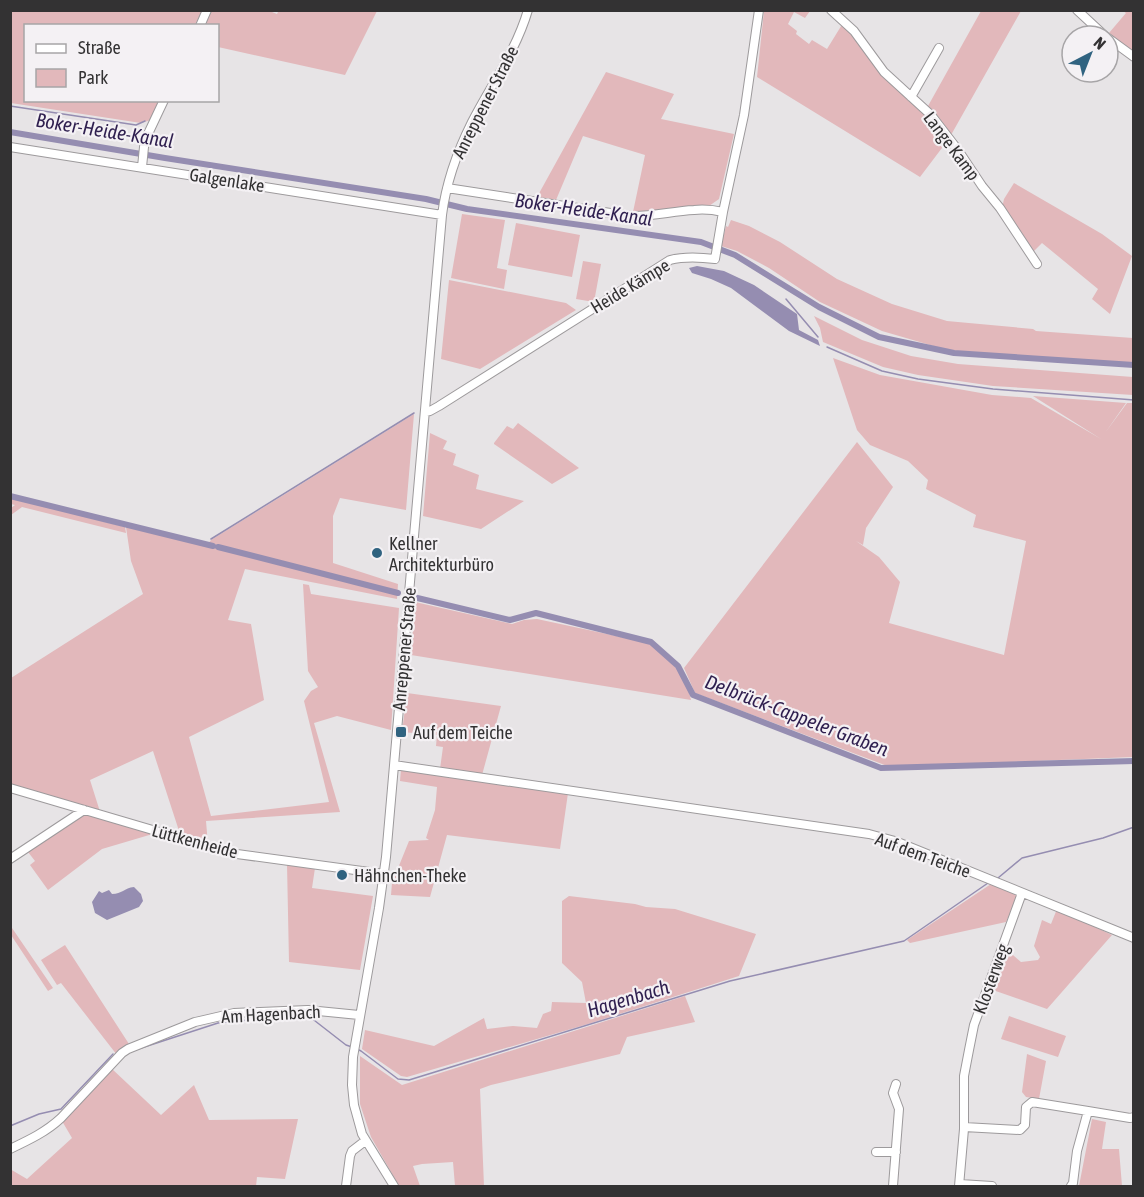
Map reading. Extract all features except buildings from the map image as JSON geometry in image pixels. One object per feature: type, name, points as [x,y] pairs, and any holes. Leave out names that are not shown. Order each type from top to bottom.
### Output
[{"type":"street","points":[[201,24],[207,10]]},
{"type":"street","name":"Anreppener Straße","points":[[394,1186],[365,1141],[360,1126],[354,1105],[353,1057],[384,874],[444,207],[457,154],[513,48],[528,10]]},
{"type":"street","points":[[447,188],[630,216],[651,216],[694,210],[723,212],[744,115],[759,10]]},
{"type":"street","name":"Lange Kamp","points":[[831,10],[854,31],[884,72],[931,115],[1000,208],[1037,264]]},
{"type":"street","points":[[1077,10],[1093,24]]},
{"type":"street","points":[[1120,47],[1134,57]]},
{"type":"street","points":[[911,97],[939,48]]},
{"type":"street","points":[[142,164],[147,136],[163,102]]},
{"type":"street","name":"Galgenlake","points":[[10,147],[444,207]]},
{"type":"street","name":"Heide Kämpe","points":[[425,412],[439,406],[670,260],[693,257],[715,260],[723,212]]},
{"type":"street","name":"Auf dem Teiche","points":[[394,765],[869,834],[895,841],[1022,893]]},
{"type":"street","name":"Lüttkenheide","points":[[10,788],[237,854],[384,874]]},
{"type":"street","points":[[10,859],[84,810]]},
{"type":"street","points":[[1022,893],[1134,938]]},
{"type":"street","name":"Klosterweg","points":[[960,1185],[964,1127],[964,1076],[975,1025],[1022,893]]},
{"type":"street","name":"Am Hagenbach","points":[[10,1149],[38,1136],[51,1126],[128,1049],[180,1028],[234,1013],[309,1010],[359,1015]]},
{"type":"street","points":[[893,1186],[899,1109],[893,1093],[896,1084]]},
{"type":"street","points":[[964,1127],[1020,1130],[1025,1125],[1026,1107],[1032,1102],[1134,1117]]},
{"type":"street","points":[[1071,1186],[1077,1151],[1088,1111]]},
{"type":"street","points":[[346,1186],[352,1151],[365,1141]]},
{"type":"street","points":[[876,1152],[896,1152]]},
{"type":"street","points":[[960,1185],[992,1186]]},
{"type":"green space","points":[[267,10],[277,14],[279,10],[377,11],[345,75],[219,47],[219,24],[203,24],[209,11]]},
{"type":"green space","points":[[10,11],[202,11],[196,24],[24,24],[24,102],[160,102],[151,120],[141,123],[11,103]]},
{"type":"green space","points":[[764,11],[810,11],[805,18],[794,12],[788,24],[809,44],[812,40],[827,49],[843,23],[948,140],[920,177],[757,77]]},
{"type":"green space","points":[[981,11],[1021,11],[951,135],[928,106]]},
{"type":"green space","points":[[1123,11],[1133,11],[1133,52],[1120,42],[1120,24],[1117,24],[1126,13]]},
{"type":"green space","points":[[606,72],[674,94],[661,119],[734,134],[719,199],[709,206],[633,212],[645,155],[583,136],[556,200],[537,197]]},
{"type":"green space","points":[[1014,183],[1102,234],[1132,256],[1110,314],[1092,299],[1098,289],[1042,243],[1032,253],[1002,208],[1004,199]]},
{"type":"green space","points":[[462,214],[505,220],[497,268],[507,270],[504,289],[451,278]]},
{"type":"green space","points":[[731,220],[749,226],[780,242],[837,279],[892,304],[947,321],[1036,331],[1133,338],[1133,363],[954,352],[882,331],[820,302],[769,268],[737,251],[721,246],[726,226],[728,227]]},
{"type":"green space","points":[[516,223],[580,235],[572,277],[508,265]]},
{"type":"green space","points":[[583,261],[601,264],[594,302],[576,299]]},
{"type":"green space","points":[[449,280],[566,303],[576,310],[480,369],[441,359]]},
{"type":"green space","points":[[814,316],[862,340],[911,356],[958,364],[1133,377],[1133,395],[993,386],[918,375],[883,367],[823,342]]},
{"type":"green space","points":[[833,358],[880,375],[992,395],[1031,398],[1101,439],[1033,396],[1126,403],[1105,433],[1127,403],[1133,403],[1133,757],[890,767],[695,693],[684,668],[857,442],[893,487],[866,528],[863,545],[856,541],[879,557],[900,582],[889,623],[1004,655],[1026,541],[973,527],[976,515],[926,489],[928,480],[908,461],[870,445],[857,430]]},
{"type":"green space","points":[[414,414],[406,510],[340,498],[333,516],[333,563],[398,584],[397,599],[245,569],[228,620],[251,624],[264,700],[189,737],[211,816],[329,802],[304,701],[311,691],[318,687],[308,671],[303,584],[309,585],[311,594],[399,608],[391,730],[337,716],[314,723],[340,812],[206,821],[208,845],[181,837],[153,751],[90,780],[102,818],[156,833],[102,849],[48,890],[30,865],[35,861],[28,852],[86,812],[88,807],[11,784],[11,678],[143,594],[131,561],[126,527],[206,546],[211,540]]},
{"type":"green space","points":[[518,423],[579,468],[552,484],[494,444],[507,426],[513,429]]},
{"type":"green space","points":[[430,433],[447,441],[443,449],[456,454],[453,465],[479,475],[476,489],[524,501],[481,529],[423,516]]},
{"type":"green space","points":[[11,498],[125,527],[126,533],[22,507],[11,515],[11,508],[15,505],[11,504]]},
{"type":"green space","points":[[415,602],[512,624],[537,619],[649,643],[678,670],[691,700],[411,655]]},
{"type":"green space","points":[[407,693],[501,706],[482,775],[440,769],[443,747],[436,746],[437,735],[402,732]]},
{"type":"green space","points":[[401,769],[568,793],[560,849],[447,835],[430,897],[391,895],[392,883],[409,841],[429,840],[426,838],[435,810],[437,787],[400,781]]},
{"type":"green space","points":[[287,864],[315,868],[312,888],[373,896],[360,970],[289,962]]},
{"type":"green space","points":[[991,884],[1016,895],[1006,922],[910,943],[907,940]]},
{"type":"green space","points":[[569,896],[675,909],[756,934],[739,976],[588,1024],[407,1077],[401,1076],[362,1049],[365,1030],[434,1046],[484,1018],[487,1029],[513,1026],[537,1028],[543,1014],[551,1011],[552,1002],[586,1003],[582,982],[562,963],[562,901]]},
{"type":"green space","points":[[1057,909],[1112,935],[1047,1009],[990,989],[1005,948],[1021,962],[1038,960],[1040,957],[1034,946],[1042,920],[1051,924]]},
{"type":"green space","points":[[12,928],[53,988],[48,991],[11,935]]},
{"type":"green space","points":[[65,945],[129,1044],[117,1055],[61,983],[57,985],[41,960]]},
{"type":"green space","points":[[685,996],[695,1022],[627,1037],[620,1054],[480,1089],[484,1186],[455,1186],[453,1162],[413,1166],[420,1186],[399,1186],[371,1137],[360,1104],[360,1056],[402,1085]]},
{"type":"green space","points":[[1009,1016],[1066,1036],[1058,1057],[1001,1039]]},
{"type":"green space","points":[[1027,1054],[1046,1061],[1039,1099],[1026,1097],[1022,1092]]},
{"type":"green space","points":[[111,1068],[161,1115],[194,1085],[209,1120],[298,1119],[285,1179],[257,1177],[256,1186],[11,1186],[10,1169],[27,1179],[72,1138],[62,1121]]},
{"type":"green space","points":[[1092,1119],[1106,1122],[1102,1149],[1119,1149],[1122,1186],[1079,1186]]},
{"type":"shaded area","points":[[697,266],[724,271],[754,285],[797,314],[799,330],[818,340],[820,346],[789,331],[731,288],[692,273],[689,268]]},
{"type":"shaded area","points":[[134,887],[141,894],[143,901],[139,907],[107,920],[95,913],[92,902],[99,891],[102,893],[109,890],[115,894]]},
{"type":"waterway","points":[[10,106],[136,125],[145,121]]},
{"type":"waterway","name":"Boker-Heide-Kanal","points":[[10,132],[426,199],[467,209],[701,242],[735,255],[819,307],[879,337],[954,353],[1134,365]]},
{"type":"waterway","points":[[786,299],[818,337]]},
{"type":"waterway","points":[[827,347],[882,371],[918,379],[993,389],[1134,400]]},
{"type":"waterway","points":[[211,539],[414,413]]},
{"type":"waterway","name":"Delbrück-Cappeler Graben","points":[[10,496],[213,546]]},
{"type":"waterway","name":"Delbrück-Cappeler Graben","points":[[218,547],[398,593]]},
{"type":"waterway","name":"Delbrück-Cappeler Graben","points":[[409,596],[510,620],[536,613],[651,642],[678,666],[693,695],[881,768],[1134,761]]},
{"type":"waterway","name":"Hagenbach","points":[[998,878],[1022,858],[1103,838],[1134,827]]},
{"type":"waterway","name":"Hagenbach","points":[[357,1049],[398,1079],[409,1080],[730,981],[904,941],[988,883]]},
{"type":"waterway","name":"Hagenbach","points":[[132,1051],[218,1023],[301,1015],[310,1017],[346,1045],[352,1047]]},
{"type":"waterway","name":"Hagenbach","points":[[10,1126],[39,1114],[61,1109],[113,1054]]},
{"type":"place","name":"Kellner Architekturbüro","points":[[377,553]]},
{"type":"place","name":"Auf dem Teiche","points":[[401,732]]},
{"type":"place","name":"Hähnchen-Theke","points":[[342,875]]}]
